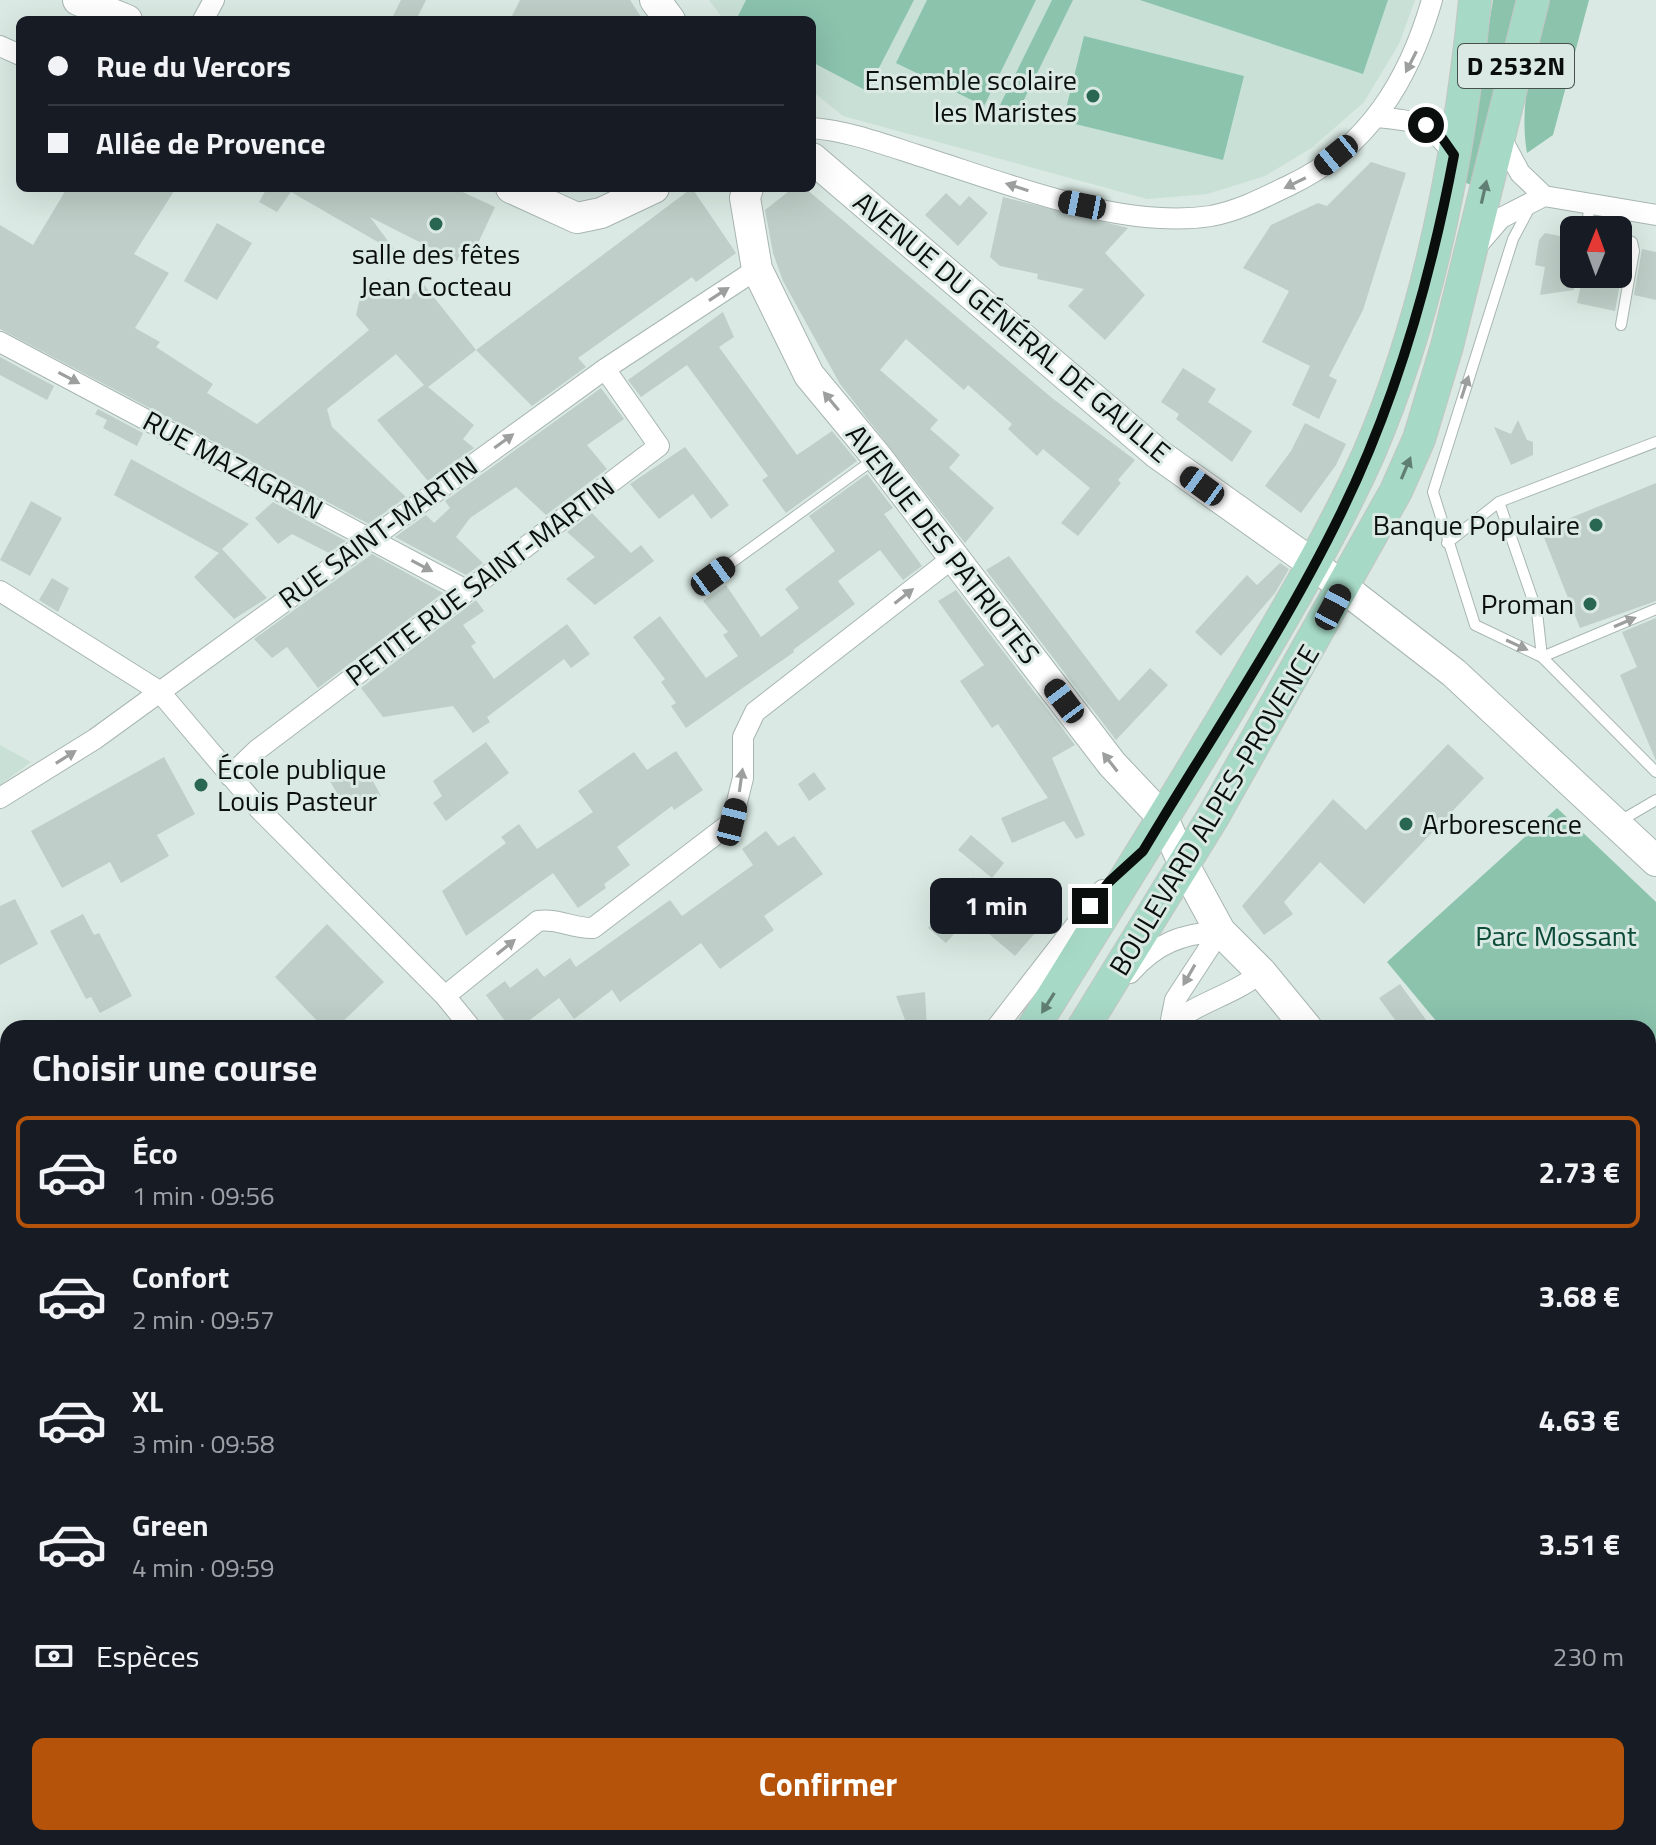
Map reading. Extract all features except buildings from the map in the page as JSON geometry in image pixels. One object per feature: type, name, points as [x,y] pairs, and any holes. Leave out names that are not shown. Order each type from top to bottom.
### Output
[{"type":"main road","points":[[78,0],[117,16]]},
{"type":"main road","name":"BOULEVARD ALPES-PROVENCE","points":[[1038,1020],[1163,818],[1313,564],[1358,476],[1392,389],[1423,285],[1454,155],[1475,0]]},
{"type":"main road","name":"BOULEVARD ALPES-PROVENCE","points":[[1088,1020],[1184,865],[1344,587],[1396,491],[1419,439],[1447,346],[1533,0]]},
{"type":"main road","name":"AVENUE DU GÉNÉRAL DE GAULLE","points":[[816,161],[1158,454],[1313,564],[1454,673],[1648,849]]},
{"type":"main road","points":[[520,192],[577,218],[601,213],[646,192]]},
{"type":"main road","name":"AVENUE DES PATRIOTES","points":[[747,192],[745,198],[757,269],[809,375],[877,457],[1112,764],[1139,797],[1163,818],[1184,865],[1220,931],[1261,972],[1300,1020]]},
{"type":"street","points":[[816,129],[872,141],[1060,200],[1116,212],[1211,216],[1244,207],[1312,174],[1377,117],[1395,94],[1418,48],[1432,0]]},
{"type":"street","points":[[1377,117],[1426,125],[1440,135],[1454,155]]},
{"type":"street","points":[[1498,132],[1520,173],[1539,198]]},
{"type":"street","points":[[1469,256],[1501,218],[1539,198],[1656,215]]},
{"type":"street","name":"RUE SAINT-MARTIN","points":[[0,798],[95,739],[605,369],[757,269]]},
{"type":"street","name":"RUE MAZAGRAN","points":[[0,342],[466,590]]},
{"type":"street","name":"PETITE RUE SAINT-MARTIN","points":[[230,776],[257,750],[659,446],[605,369]]},
{"type":"street","points":[[445,996],[538,921],[554,919],[593,928],[732,822],[743,778],[743,737],[755,712],[954,557]]},
{"type":"street","points":[[0,591],[159,691],[230,776],[445,996],[464,1020]]},
{"type":"street","points":[[1002,1020],[1109,882],[1143,851]]},
{"type":"street","points":[[1089,1020],[1147,953],[1185,934],[1220,931]]},
{"type":"street","points":[[1170,1020],[1175,1000],[1220,931]]},
{"type":"street","points":[[1178,1020],[1211,999],[1248,983],[1261,972]]},
{"type":"lane","points":[[1539,198],[1513,239],[1433,492],[1475,625],[1542,657],[1656,772]]},
{"type":"lane","points":[[1588,216],[1590,204]]},
{"type":"lane","points":[[1632,242],[1632,262]]},
{"type":"lane","points":[[1621,325],[1628,288]]},
{"type":"lane","points":[[1447,543],[1499,502],[1656,442]]},
{"type":"lane","points":[[713,576],[877,457]]},
{"type":"lane","points":[[1499,502],[1537,612],[1542,657]]},
{"type":"lane","points":[[1542,657],[1656,609]]},
{"type":"lane","points":[[1616,823],[1656,800]]},
{"type":"shaded area","name":"Ensemble scolaire les Maristes","points":[[709,0],[1415,0],[1399,44],[1364,102],[1313,147],[1265,176],[1207,194],[1147,199],[843,116],[816,94],[816,16],[721,16]]},
{"type":"shaded area","points":[[0,745],[31,762],[0,785]]},
{"type":"green space","points":[[746,0],[914,0],[867,91],[816,64],[816,16],[738,16]]},
{"type":"green space","points":[[927,0],[1036,0],[984,106],[896,63]]},
{"type":"green space","points":[[1052,0],[1073,0],[1017,114],[1000,105]]},
{"type":"green space","points":[[1140,0],[1388,0],[1363,74]]},
{"type":"green space","points":[[1493,0],[1523,0],[1472,185],[1463,182]]},
{"type":"green space","points":[[1548,0],[1589,0],[1553,135],[1527,153],[1526,95]]},
{"type":"green space","points":[[1084,36],[1244,76],[1223,160],[1063,121]]},
{"type":"green space","name":"Parc Mossant","points":[[1557,808],[1656,902],[1656,1020],[1435,1020],[1387,962]]},
{"type":"place","name":"Ensemble scolaire les Maristes","points":[[1093,96]]},
{"type":"place","name":"salle des fêtes Jean Cocteau","points":[[436,224]]},
{"type":"place","name":"Banque Populaire","points":[[1596,525]]},
{"type":"place","name":"Proman","points":[[1590,604]]},
{"type":"place","name":"École publique Louis Pasteur","points":[[201,785]]},
{"type":"place","name":"Arborescence","points":[[1406,824]]},
{"type":"route","points":[[1090,906],[1109,882],[1143,851],[1290,606],[1341,514],[1370,450],[1409,337],[1449,185],[1454,155],[1440,135],[1426,125]]}]
